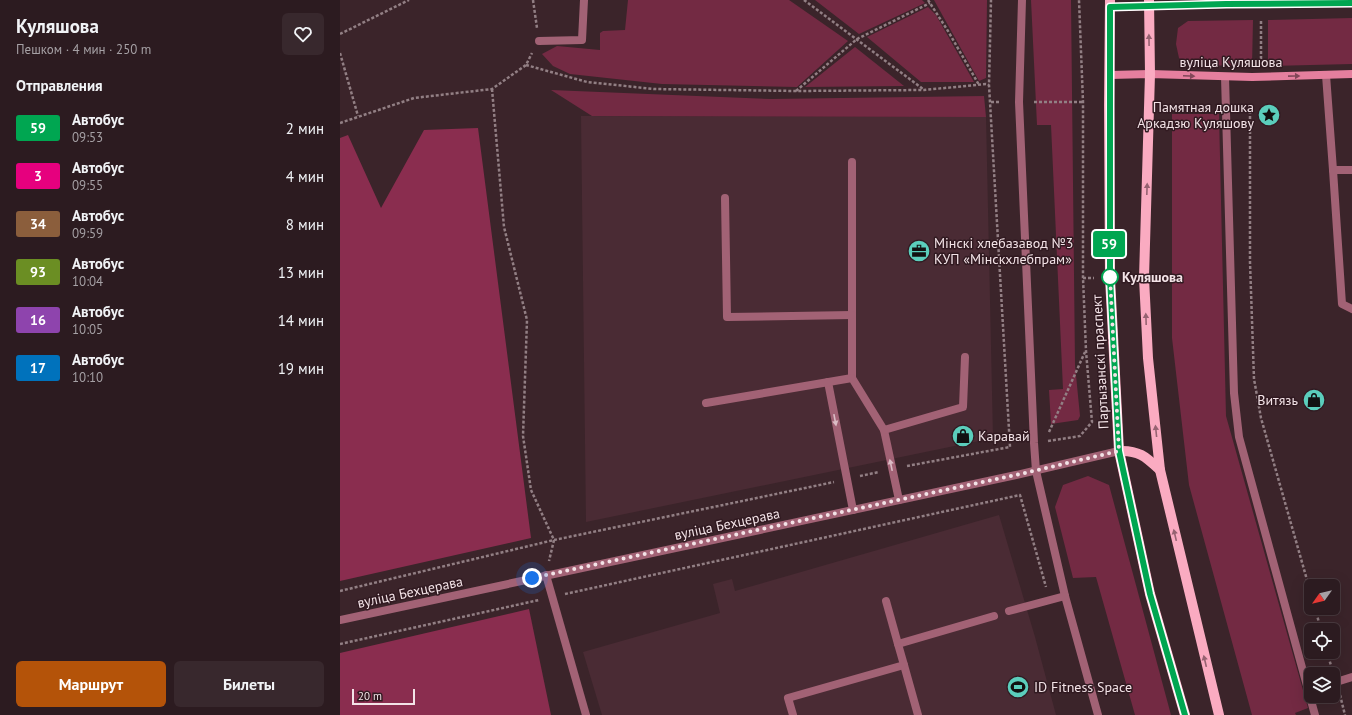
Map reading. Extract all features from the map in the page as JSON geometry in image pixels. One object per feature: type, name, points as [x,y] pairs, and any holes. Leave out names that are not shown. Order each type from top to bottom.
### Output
[{"type":"main road","points":[[1110,4],[1226,2],[1352,3]]},
{"type":"main road","points":[[1149,3],[1150,74],[1144,278],[1148,358],[1160,470],[1219,715]]},
{"type":"main road","name":"Партызанскі праспект","points":[[1110,4],[1110,278],[1119,451],[1150,594],[1185,715]]},
{"type":"main road","name":"вуліца Куляшова","points":[[1110,75],[1150,74],[1225,77],[1352,74]]},
{"type":"main road","points":[[1119,451],[1130,451],[1144,455],[1160,470]]},
{"type":"street","points":[[539,40],[582,40],[584,0]]},
{"type":"street","points":[[1022,0],[1019,102],[1036,471],[1065,596],[1098,715]]},
{"type":"street","points":[[1326,75],[1342,304],[1352,309]]},
{"type":"street","points":[[1225,77],[1234,392],[1239,437],[1304,670]]},
{"type":"street","points":[[852,162],[852,378],[884,430],[899,500]]},
{"type":"street","points":[[1333,170],[1352,170]]},
{"type":"street","points":[[724,198],[727,317],[852,315]]},
{"type":"street","points":[[884,430],[963,407],[965,357]]},
{"type":"street","points":[[706,403],[852,378]]},
{"type":"street","points":[[828,382],[853,510]]},
{"type":"street","name":"вуліца Бехцерава","points":[[340,620],[1036,471],[1119,451]]},
{"type":"street","points":[[546,575],[586,715]]},
{"type":"street","points":[[1009,611],[1065,596]]},
{"type":"street","points":[[886,602],[918,715]]},
{"type":"street","points":[[898,644],[994,616]]},
{"type":"street","points":[[794,715],[788,698],[904,665]]},
{"type":"street","points":[[1340,681],[1352,677]]},
{"type":"street","points":[[1312,703],[1315,715]]},
{"type":"path","points":[[340,34],[409,0]]},
{"type":"path","points":[[340,123],[414,98],[492,89],[526,65],[539,40],[533,0]]},
{"type":"path","points":[[804,0],[924,90]]},
{"type":"path","points":[[340,591],[554,540],[892,469],[1010,447],[989,85],[991,0]]},
{"type":"path","points":[[1079,0],[1083,102],[1082,278],[1092,422],[1080,436],[1045,441],[1086,351]]},
{"type":"path","points":[[796,91],[858,39],[929,1],[978,85]]},
{"type":"path","points":[[1261,21],[1261,64]]},
{"type":"path","points":[[340,53],[358,116]]},
{"type":"path","points":[[526,65],[588,82],[654,89],[796,91],[924,90],[986,84],[989,85]]},
{"type":"path","points":[[492,89],[504,227],[527,320],[523,436],[531,490],[554,540],[546,575]]},
{"type":"path","points":[[991,102],[1001,102]]},
{"type":"path","points":[[1036,102],[1083,102]]},
{"type":"path","points":[[1250,106],[1250,262],[1254,379],[1261,418],[1307,579]]},
{"type":"path","points":[[340,644],[1020,495]]},
{"type":"shaded area","points":[[628,0],[789,0],[848,41],[797,87],[662,84],[570,74],[553,66],[542,54],[557,46],[600,50],[600,33],[603,31],[625,30]]},
{"type":"shaded area","points":[[815,0],[922,0],[925,3],[859,34]]},
{"type":"shaded area","points":[[934,0],[987,0],[986,78],[979,81]]},
{"type":"shaded area","points":[[1031,0],[1071,0],[1075,365],[1080,416],[1078,420],[1051,424],[1049,390],[1063,389],[1051,125],[1037,125]]},
{"type":"shaded area","points":[[928,7],[936,15],[974,82],[921,82],[867,37]]},
{"type":"shaded area","points":[[1352,18],[1352,64],[1268,66],[1268,20]]},
{"type":"shaded area","points":[[1253,20],[1252,66],[1188,65],[1179,58],[1176,44],[1178,28],[1188,21]]},
{"type":"shaded area","points":[[855,47],[904,86],[805,87]]},
{"type":"shaded area","points":[[551,90],[771,99],[984,96],[986,117],[592,116]]},
{"type":"shaded area","points":[[1172,114],[1219,114],[1226,416],[1304,694],[1304,703],[1307,703],[1308,708],[1295,713],[1296,715],[1252,715],[1189,485],[1172,338]]},
{"type":"shaded area","points":[[581,116],[986,117],[993,438],[586,522]]},
{"type":"shaded area","points":[[478,128],[531,538],[340,581],[340,138],[348,135],[381,208],[424,130]]},
{"type":"shaded area","points":[[1088,476],[1109,485],[1171,715],[1135,715],[1096,577],[1073,578],[1055,507],[1063,485]]},
{"type":"shaded area","points":[[999,515],[1056,715],[602,715],[583,652],[720,613],[713,584],[732,579],[735,591]]},
{"type":"shaded area","points":[[529,609],[551,715],[340,715],[340,653]]},
{"type":"bus line","name":"59","points":[[1185,715],[1150,594],[1119,451],[1110,278],[1110,7],[1149,5],[1352,3]]},
{"type":"place","name":"Памятная дошка Аркадзю Куляшову","points":[[1269,115]]},
{"type":"place","name":"Мінскі хлебазавод №3 КУП «Мінскхлебпрам»","points":[[919,251]]},
{"type":"place","name":"Куляшова","points":[[1110,277]]},
{"type":"place","name":"Витязь","points":[[1314,400]]},
{"type":"place","name":"Каравай","points":[[963,436]]},
{"type":"place","name":"ID Fitness Space","points":[[1018,687]]},
{"type":"route","points":[[532,578],[1016,475],[1119,451],[1110,277]]}]
